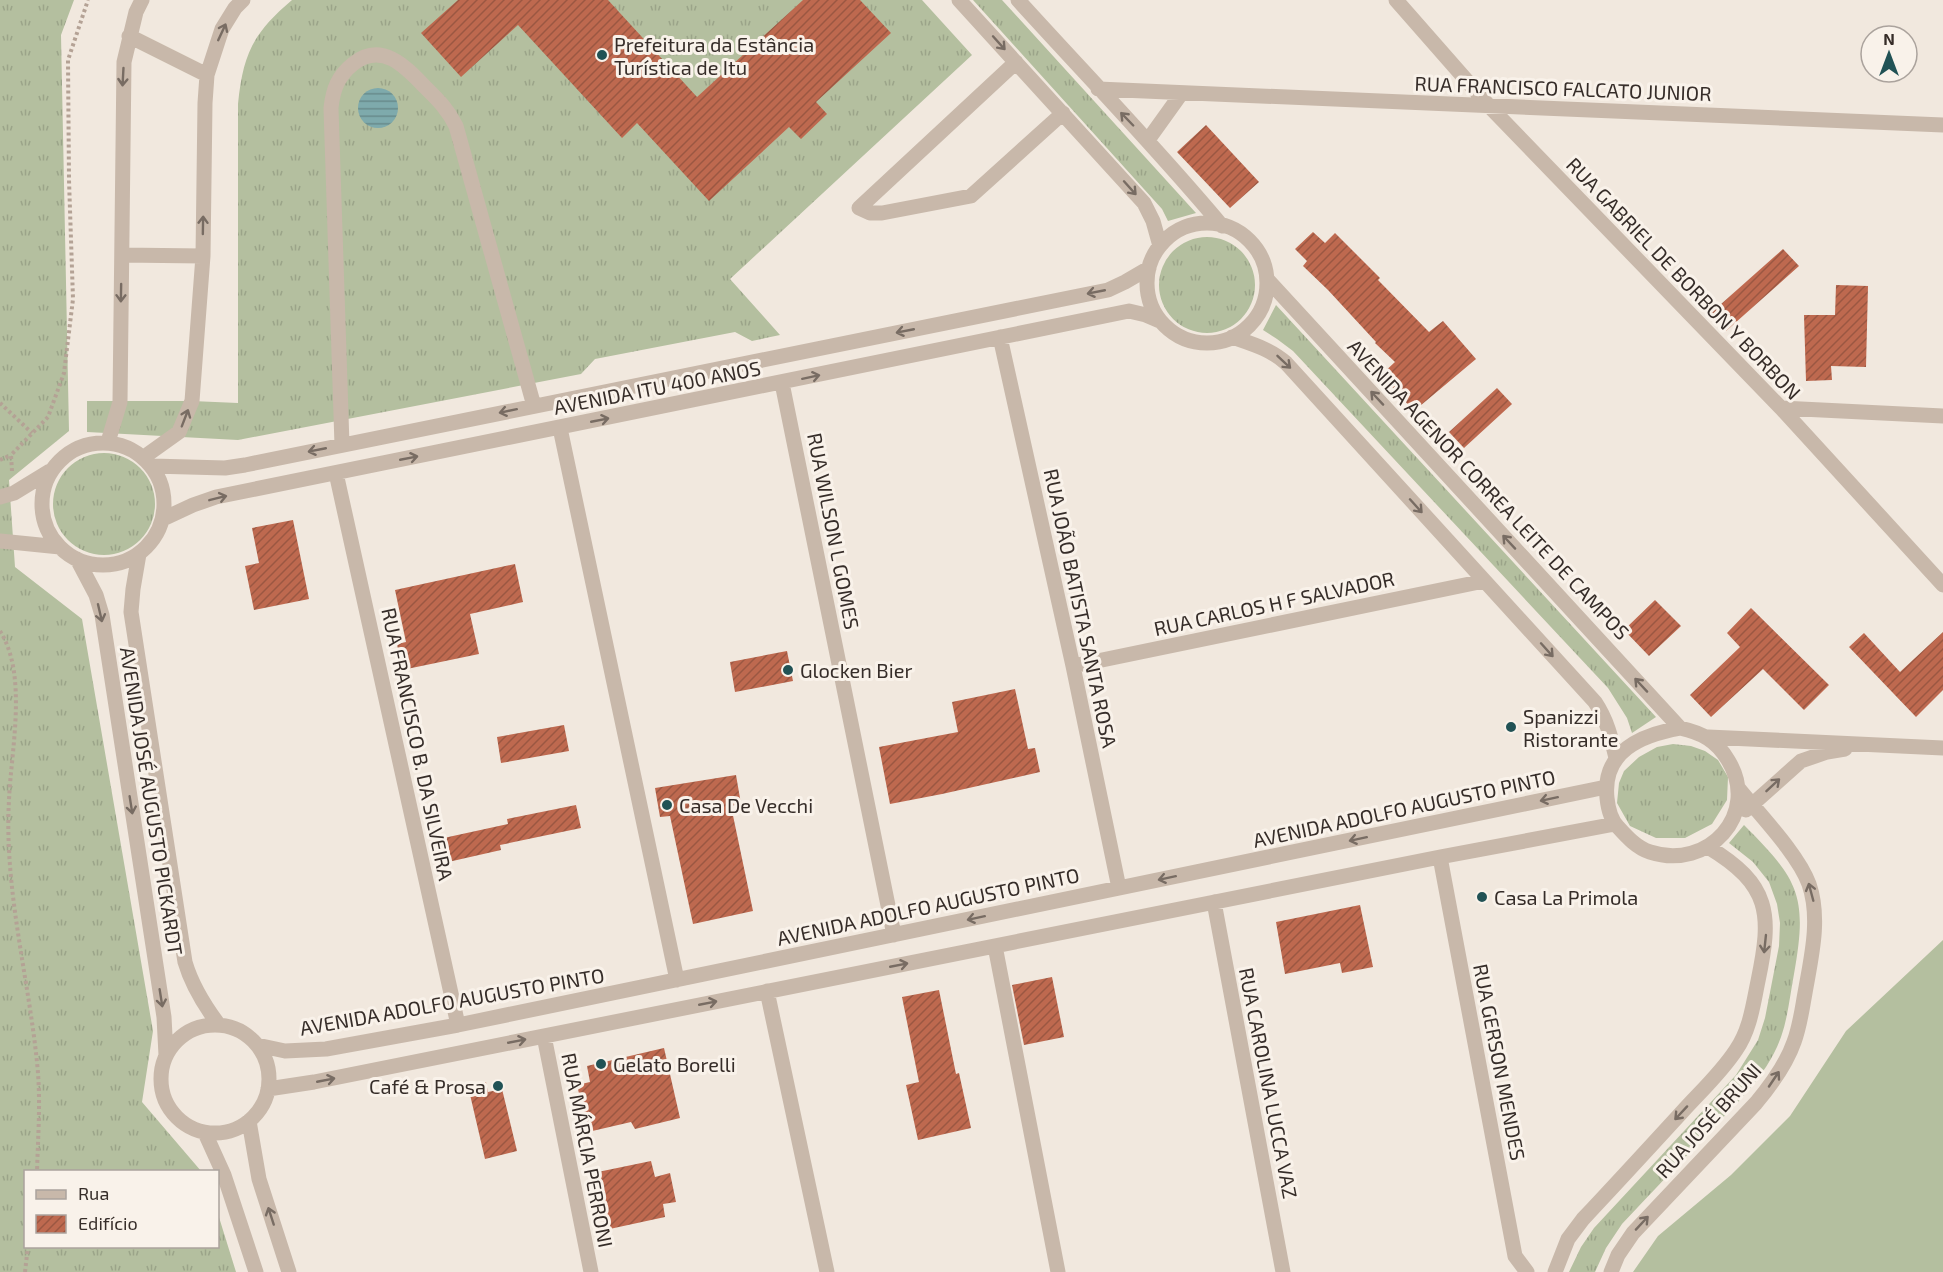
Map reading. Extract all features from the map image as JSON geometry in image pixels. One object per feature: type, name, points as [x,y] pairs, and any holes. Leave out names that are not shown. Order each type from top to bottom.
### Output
[{"type":"street","points":[[108,442],[120,402],[124,62],[129,36],[142,0]]},
{"type":"street","points":[[148,461],[179,432],[192,400],[203,256],[207,75],[222,29],[243,0]]},
{"type":"street","points":[[959,0],[1144,203],[1153,221],[1160,246]]},
{"type":"street","points":[[1018,0],[1098,89],[1148,140],[1222,226]]},
{"type":"street","name":"RUA GABRIEL DE BORBON Y BORBON","points":[[1396,0],[1489,106],[1781,408],[1943,585]]},
{"type":"street","points":[[129,36],[207,75]]},
{"type":"street","points":[[342,445],[331,108],[332,93],[338,79],[362,57],[376,55],[390,57],[406,68],[447,109],[456,126],[534,406]]},
{"type":"street","points":[[1016,62],[859,208],[870,213],[882,213],[971,196],[1062,113]]},
{"type":"street","name":"RUA FRANCISCO FALCATO JUNIOR","points":[[1098,89],[1943,125]]},
{"type":"street","points":[[1148,140],[1181,94]]},
{"type":"street","points":[[1209,224],[1222,226],[1245,237],[1254,246],[1265,268],[1267,279],[1265,298],[1258,314],[1247,328],[1232,337],[1217,342],[1201,343],[1172,332],[1160,321],[1148,296],[1149,268],[1160,246],[1170,236],[1188,227],[1209,224]]},
{"type":"street","points":[[122,255],[203,256]]},
{"type":"street","name":"AVENIDA ITU 400 ANOS","points":[[148,461],[225,468],[1108,290],[1149,268]]},
{"type":"street","name":"AVENIDA AGENOR CORREA LEITE DE CAMPOS","points":[[1267,279],[1680,728]]},
{"type":"street","name":"AVENIDA ITU 400 ANOS","points":[[163,519],[216,497],[1000,337],[1129,312],[1146,315],[1160,321]]},
{"type":"street","name":"RUA JOÃO BATISTA SANTA ROSA","points":[[1000,337],[1073,666],[1119,888]]},
{"type":"street","points":[[1232,337],[1264,348],[1286,363],[1595,702],[1609,728],[1616,758]]},
{"type":"street","name":"RUA WILSON L GOMES","points":[[782,383],[894,935]]},
{"type":"street","points":[[1781,408],[1943,416]]},
{"type":"street","points":[[560,428],[677,980]]},
{"type":"street","points":[[7,495],[51,471],[69,452],[94,443],[108,442],[121,445],[148,461],[158,475],[165,496],[163,519],[154,538],[139,554],[119,563],[98,565],[77,559],[60,547],[45,524],[42,497],[51,471]]},
{"type":"street","name":"RUA FRANCISCO B. DA SILVEIRA","points":[[336,473],[458,1025]]},
{"type":"street","points":[[0,540],[60,547]]},
{"type":"street","name":"AVENIDA JOSÉ AUGUSTO PICKARDT","points":[[139,554],[132,589],[131,612],[185,962],[200,999],[219,1025]]},
{"type":"street","name":"AVENIDA JOSÉ AUGUSTO PICKARDT","points":[[77,559],[96,595],[102,615],[164,1017],[166,1055]]},
{"type":"street","name":"RUA CARLOS H F SALVADOR","points":[[1073,666],[1484,581]]},
{"type":"street","points":[[1877,744],[1827,752],[1801,761],[1752,805],[1722,836],[1708,847],[1694,852],[1672,856],[1649,852],[1630,840],[1615,824],[1608,806],[1606,787],[1616,758],[1629,746],[1646,737],[1680,728],[1708,737],[1877,744],[1943,748]]},
{"type":"street","points":[[1708,737],[1726,757],[1735,773],[1739,789],[1738,807],[1731,825]]},
{"type":"street","name":"AVENIDA ADOLFO AUGUSTO PINTO","points":[[257,1045],[285,1051],[326,1049],[458,1025],[1606,787]]},
{"type":"street","name":"RUA JOSÉ BRUNI","points":[[1611,1272],[1618,1255],[1634,1233],[1770,1086],[1794,1042],[1813,947],[1815,922],[1813,900],[1800,867],[1739,789]]},
{"type":"street","points":[[268,1089],[314,1082],[1615,824]]},
{"type":"street","name":"RUA JOSÉ BRUNI","points":[[1554,1272],[1568,1239],[1583,1219],[1725,1066],[1745,1035],[1752,1015],[1765,945],[1766,924],[1763,907],[1756,889],[1743,871],[1708,847]]},
{"type":"street","name":"RUA GERSON MENDES","points":[[1440,857],[1515,1256],[1527,1272]]},
{"type":"street","name":"RUA CAROLINA LUCCA VAZ","points":[[1214,902],[1283,1272]]},
{"type":"street","points":[[996,946],[1058,1272]]},
{"type":"street","points":[[767,992],[827,1272]]},
{"type":"street","points":[[219,1025],[240,1032],[257,1045],[267,1066],[268,1089],[264,1101],[249,1121],[236,1129],[221,1133],[205,1133],[189,1128],[166,1104],[160,1088],[161,1071],[166,1055],[173,1044],[188,1032],[206,1026],[219,1025]]},
{"type":"street","name":"RUA MÁRCIA PERRONI","points":[[544,1036],[591,1272]]},
{"type":"street","points":[[249,1121],[259,1179],[289,1272]]},
{"type":"street","points":[[205,1133],[224,1175],[256,1272]]},
{"type":"path","points":[[0,460],[11,455],[48,417],[64,374],[73,299],[68,60],[88,0]]},
{"type":"path","points":[[0,403],[32,433]]},
{"type":"path","points":[[7,495],[11,455]]},
{"type":"path","points":[[0,630],[11,654],[16,679],[9,802],[9,847],[37,1063],[39,1098],[37,1170]]},
{"type":"path","points":[[25,1272],[28,1248]]},
{"type":"green space","points":[[0,0],[74,0],[61,35],[69,431],[9,480],[15,567],[82,619],[153,1031],[142,1102],[200,1170],[24,1170],[24,1248],[219,1248],[219,1217],[236,1272],[0,1272]]},
{"type":"green space","points":[[292,0],[922,0],[972,55],[730,279],[780,335],[752,341],[735,332],[595,359],[581,374],[238,440],[87,432],[87,401],[238,403],[238,104],[240,87],[247,58],[259,34]]},
{"type":"green space","points":[[973,0],[1002,0],[1196,213],[1168,221],[1162,209]]},
{"type":"green space","points":[[1207,237],[1225,241],[1241,251],[1251,267],[1255,285],[1251,303],[1241,319],[1225,329],[1207,333],[1189,329],[1173,319],[1163,303],[1159,285],[1163,267],[1173,251],[1189,241]]},
{"type":"green space","points":[[1276,305],[1656,717],[1632,733],[1627,718],[1608,688],[1293,351],[1263,330]]},
{"type":"green space","points":[[104,453],[123,457],[140,468],[151,485],[155,504],[151,523],[140,540],[123,551],[104,555],[85,551],[68,540],[57,523],[53,504],[57,485],[68,468],[85,457]]},
{"type":"green space","points":[[1673,744],[1691,746],[1705,751],[1718,760],[1728,777],[1727,800],[1712,824],[1685,838],[1656,838],[1630,826],[1617,803],[1619,783],[1624,771],[1639,757],[1657,747]]},
{"type":"green space","points":[[1744,825],[1763,844],[1788,876],[1799,907],[1798,947],[1781,1037],[1767,1065],[1739,1101],[1622,1224],[1606,1248],[1595,1272],[1569,1272],[1581,1247],[1594,1228],[1736,1075],[1758,1040],[1765,1018],[1779,946],[1780,923],[1777,904],[1769,882],[1753,862],[1729,843]]},
{"type":"green space","points":[[1943,940],[1943,1272],[1633,1272],[1658,1236],[1731,1175],[1790,1116],[1846,1031]]},
{"type":"water","points":[[378,88],[392,94],[398,108],[392,122],[378,128],[364,122],[358,108],[364,94]]},
{"type":"building","points":[[458,0],[608,0],[697,97],[803,0],[860,0],[891,33],[816,102],[827,114],[801,139],[789,127],[709,201],[637,123],[622,138],[518,25],[461,77],[421,33]]},
{"type":"building","points":[[1206,125],[1259,182],[1230,208],[1177,152]]},
{"type":"building","points":[[1313,232],[1325,243],[1335,233],[1429,332],[1443,321],[1476,359],[1414,411],[1381,375],[1395,362],[1303,266],[1307,261],[1295,249]]},
{"type":"building","points":[[1783,249],[1799,266],[1726,331],[1711,313]]},
{"type":"building","points":[[1836,285],[1868,286],[1866,367],[1831,366],[1832,380],[1806,381],[1804,315],[1835,315]]},
{"type":"building","points":[[1497,388],[1512,404],[1464,448],[1449,432]]},
{"type":"building","points":[[293,520],[309,599],[254,610],[245,566],[259,563],[252,528]]},
{"type":"building","points":[[515,564],[523,602],[470,614],[479,654],[402,670],[397,644],[406,642],[395,590]]},
{"type":"building","points":[[1655,600],[1681,626],[1649,656],[1624,630]]},
{"type":"building","points":[[1751,608],[1829,685],[1804,710],[1763,669],[1711,717],[1690,695],[1740,647],[1727,633]]},
{"type":"building","points":[[1943,632],[1943,690],[1916,717],[1849,647],[1864,633],[1900,672]]},
{"type":"building","points":[[787,651],[793,681],[735,692],[730,662]]},
{"type":"building","points":[[1015,689],[1028,749],[1035,748],[1040,772],[890,804],[879,747],[958,732],[952,702]]},
{"type":"building","points":[[564,725],[569,751],[501,763],[497,737]]},
{"type":"building","points":[[736,775],[741,804],[731,806],[753,911],[693,924],[670,816],[660,817],[655,788]]},
{"type":"building","points":[[576,805],[581,828],[500,845],[501,850],[435,865],[430,841],[508,824],[507,819]]},
{"type":"building","points":[[1360,905],[1373,967],[1342,973],[1340,963],[1285,974],[1276,922]]},
{"type":"building","points":[[1052,977],[1064,1037],[1024,1045],[1012,985]]},
{"type":"building","points":[[939,990],[956,1074],[959,1073],[971,1128],[918,1140],[906,1085],[919,1082],[902,997]]},
{"type":"building","points":[[664,1048],[680,1118],[635,1129],[631,1122],[588,1132],[577,1085],[590,1082],[587,1066]]},
{"type":"building","points":[[486,1082],[488,1092],[502,1089],[517,1151],[485,1159],[468,1086]]},
{"type":"building","points":[[651,1161],[655,1177],[670,1173],[676,1202],[663,1204],[665,1217],[605,1230],[593,1173]]},
{"type":"place","name":"Prefeitura da Estância Turística de Itu","points":[[602,55]]},
{"type":"place","name":"Glocken Bier","points":[[788,670]]},
{"type":"place","name":"Spanizzi Ristorante","points":[[1511,727]]},
{"type":"place","name":"Casa De Vecchi","points":[[667,805]]},
{"type":"place","name":"Casa La Primola","points":[[1482,897]]},
{"type":"place","name":"Gelato Borelli","points":[[601,1064]]},
{"type":"place","name":"Café & Prosa","points":[[498,1086]]}]
